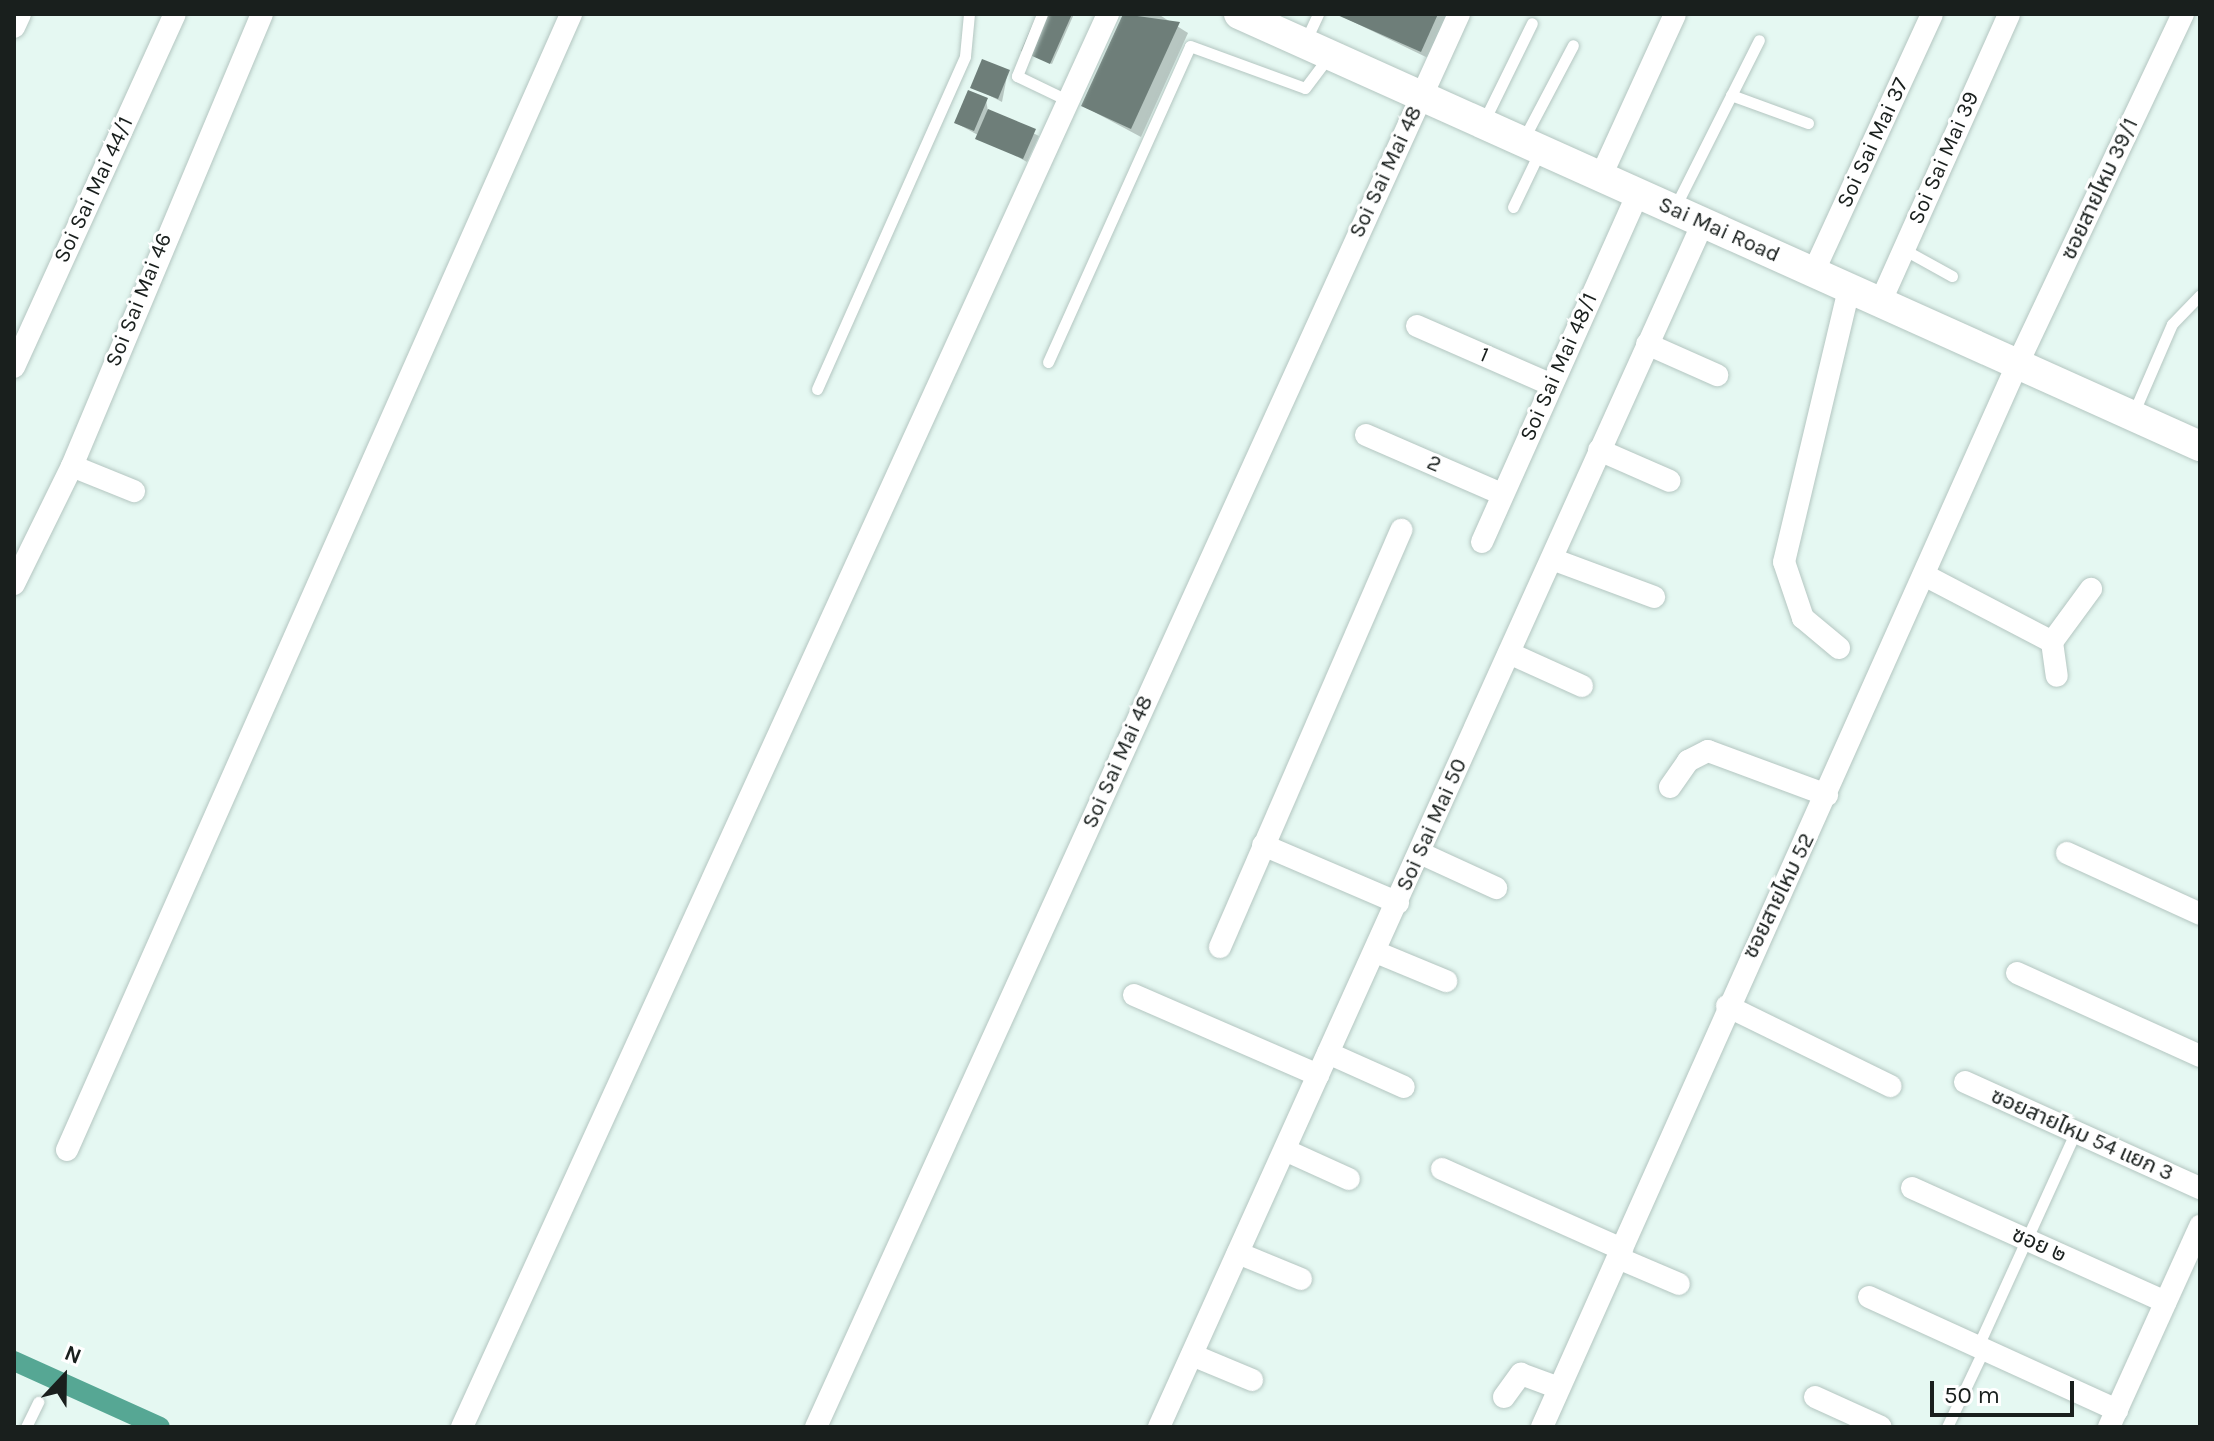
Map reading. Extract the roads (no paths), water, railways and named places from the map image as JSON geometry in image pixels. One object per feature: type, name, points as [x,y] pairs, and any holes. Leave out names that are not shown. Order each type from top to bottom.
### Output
[{"type":"main road","name":"Sai Mai Road","points":[[1239,14],[2200,446]]},
{"type":"street","points":[[14,27],[20,14]]},
{"type":"street","name":"Soi Sai Mai 44/1","points":[[14,367],[175,14]]},
{"type":"street","name":"Soi Sai Mai 46","points":[[14,584],[72,466],[262,14]]},
{"type":"street","points":[[67,1150],[571,14]]},
{"type":"street","points":[[462,1427],[1108,14]]},
{"type":"street","name":"Soi Sai Mai 48","points":[[816,1427],[1459,14]]},
{"type":"street","points":[[1601,176],[1675,14]]},
{"type":"street","name":"Soi Sai Mai 37","points":[[1813,273],[1932,14]]},
{"type":"street","name":"Soi Sai Mai 39","points":[[1880,303],[2009,14]]},
{"type":"street","name":"ซอยสายไหม 39/1","points":[[2017,365],[2183,14]]},
{"type":"street","name":"Soi Sai Mai 48/1","points":[[1482,542],[1638,193]]},
{"type":"street","name":"Soi Sai Mai 50","points":[[1159,1427],[1703,223]]},
{"type":"street","points":[[1839,648],[1803,618],[1784,562],[1849,289]]},
{"type":"street","name":"1","points":[[1417,326],[1550,384]]},
{"type":"street","points":[[1647,344],[1717,375]]},
{"type":"street","name":"ซอยสายไหม 52","points":[[1542,1427],[1727,1006],[1926,576],[2017,365]]},
{"type":"street","name":"2","points":[[1366,435],[1502,494]]},
{"type":"street","points":[[1599,450],[1670,481]]},
{"type":"street","points":[[72,466],[134,491]]},
{"type":"street","points":[[1220,947],[1401,530]]},
{"type":"street","points":[[1552,559],[1654,597]]},
{"type":"street","points":[[1926,576],[2052,642]]},
{"type":"street","points":[[2057,676],[2052,642],[2091,589]]},
{"type":"street","points":[[1509,653],[1582,686]]},
{"type":"street","points":[[1670,787],[1688,761],[1708,751],[1827,795]]},
{"type":"street","points":[[1263,845],[1398,903]]},
{"type":"street","points":[[1420,853],[1496,888]]},
{"type":"street","points":[[2067,853],[2200,914]]},
{"type":"street","points":[[1376,952],[1446,981]]},
{"type":"street","points":[[2017,973],[2200,1056]]},
{"type":"street","points":[[1134,995],[1318,1075]]},
{"type":"street","points":[[1727,1006],[1890,1086]]},
{"type":"street","points":[[1328,1053],[1404,1087]]},
{"type":"street","name":"ซอยสายไหม 54 แยก 3","points":[[1965,1082],[2200,1188]]},
{"type":"street","points":[[1285,1150],[1349,1179]]},
{"type":"street","points":[[1442,1169],[1679,1284]]},
{"type":"street","name":"ซอย ๒","points":[[1912,1188],[2166,1302]]},
{"type":"street","points":[[1869,1297],[1981,1348],[2113,1419],[2200,1226]]},
{"type":"street","points":[[1238,1253],[1301,1279]]},
{"type":"street","points":[[1192,1355],[1252,1380]]},
{"type":"street","points":[[1504,1397],[1521,1374],[1559,1388]]},
{"type":"street","points":[[1815,1397],[1881,1427]]},
{"type":"lane","points":[[817,389],[965,56],[969,14]]},
{"type":"lane","points":[[1042,14],[1017,76],[1069,102]]},
{"type":"lane","points":[[1048,362],[1190,46],[1305,88],[1317,50],[1318,14]]},
{"type":"lane","points":[[1482,124],[1532,23]]},
{"type":"lane","points":[[1674,210],[1759,40]]},
{"type":"lane","points":[[1513,207],[1531,146],[1573,45]]},
{"type":"lane","points":[[1731,95],[1808,123]]},
{"type":"lane","points":[[1902,249],[1952,276]]},
{"type":"lane","points":[[2132,416],[2172,324],[2200,295]]},
{"type":"lane","points":[[1947,1427],[2075,1133]]},
{"type":"lane","points":[[26,1427],[38,1402]]},
{"type":"waterway","points":[[14,1361],[160,1427]]}]
